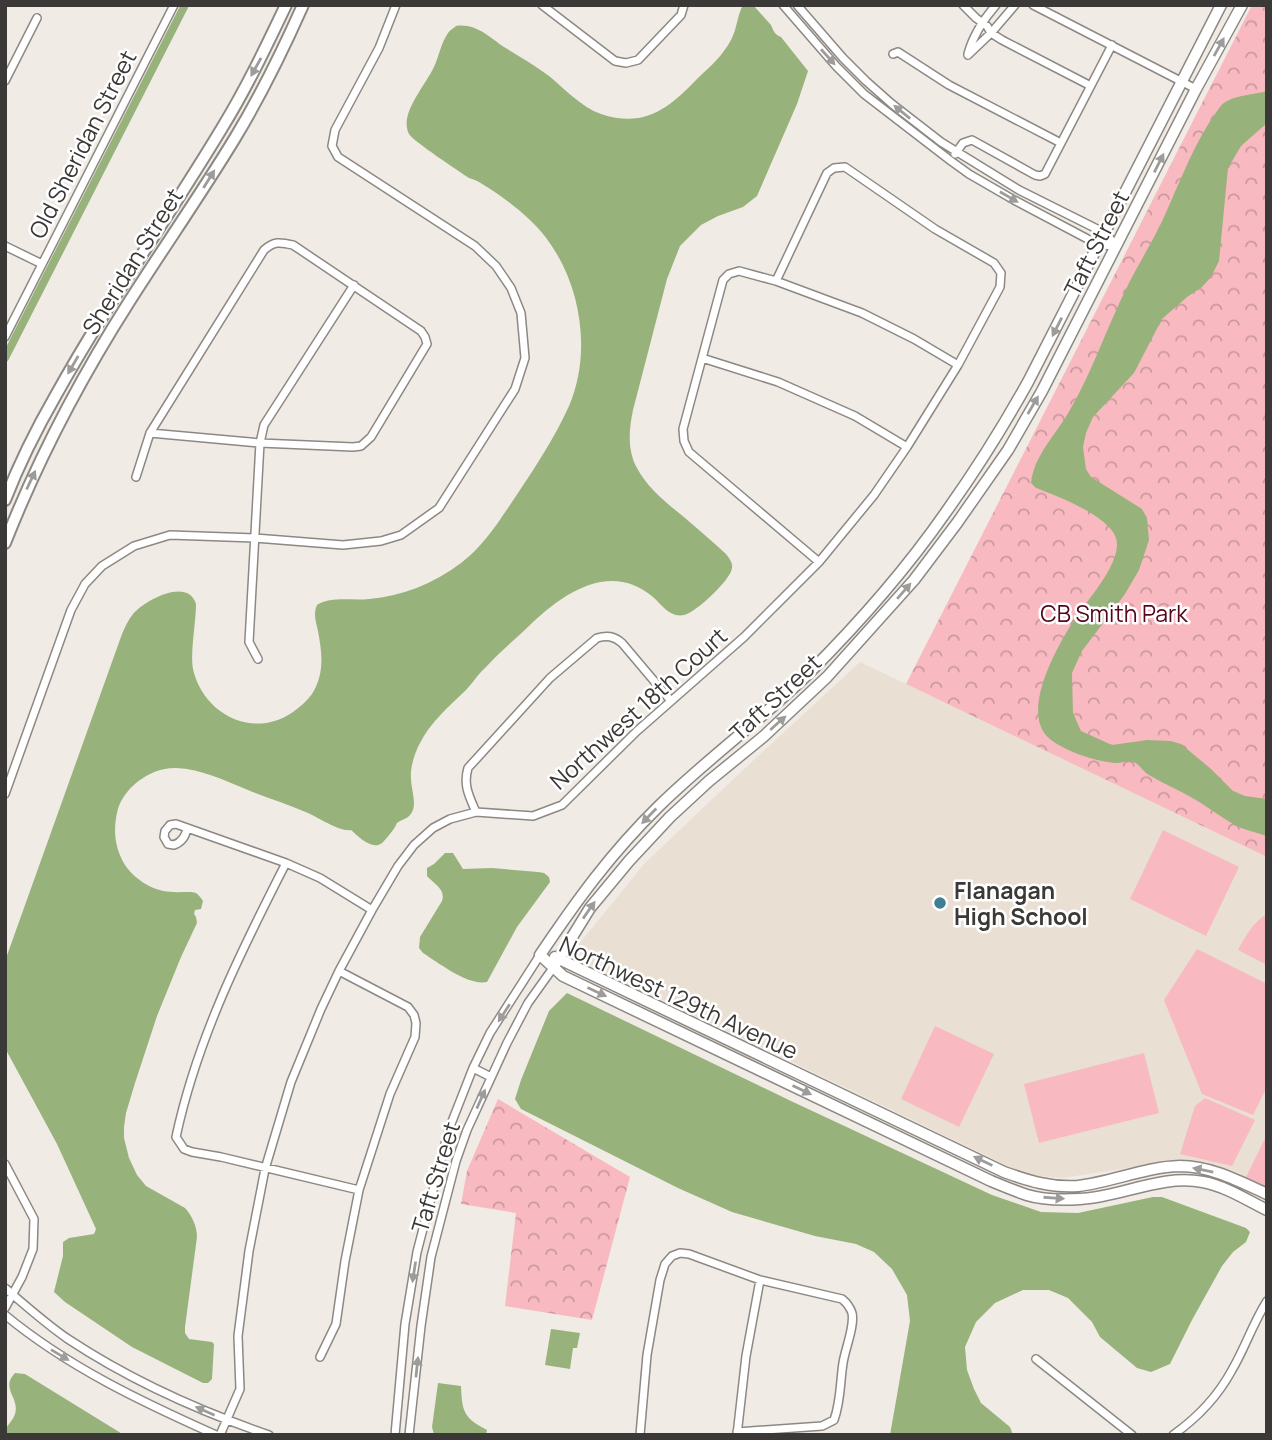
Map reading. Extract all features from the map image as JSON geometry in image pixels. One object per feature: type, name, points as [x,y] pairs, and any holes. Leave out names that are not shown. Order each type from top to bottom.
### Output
[{"type":"main road","name":"Sheridan Street","points":[[5,500],[39,425],[72,365],[223,127],[265,51],[286,5]]},
{"type":"main road","name":"Sheridan Street","points":[[5,543],[20,503],[54,431],[128,304],[236,136],[277,63],[303,5]]},
{"type":"street","name":"Old Sheridan Street","points":[[5,337],[174,5]]},
{"type":"street","points":[[5,794],[71,610],[85,584],[102,566],[134,546],[170,535],[343,545],[381,541],[401,535],[439,508],[515,390],[525,358],[520,313],[511,288],[496,265],[475,246],[338,157],[332,146],[335,130],[379,48],[396,5]]},
{"type":"street","points":[[542,5],[615,61],[626,63],[638,61],[681,15],[684,5]]},
{"type":"street","points":[[783,5],[863,94],[969,174],[1099,244],[1117,246]]},
{"type":"street","points":[[797,5],[866,81],[941,142],[1019,191],[1105,233],[1117,246]]},
{"type":"street","points":[[963,5],[991,33],[1087,84]]},
{"type":"street","points":[[996,5],[982,22],[971,42],[968,55],[1015,5]]},
{"type":"street","points":[[1033,5],[1196,89]]},
{"type":"street","name":"Taft Street","points":[[395,1435],[405,1324],[417,1252],[449,1129],[472,1068],[490,1033],[577,900],[617,850],[699,769],[801,681],[840,641],[945,514],[995,440],[1028,383],[1221,5]]},
{"type":"street","name":"Taft Street","points":[[409,1435],[421,1326],[431,1257],[441,1213],[467,1130],[528,1003],[590,908],[629,861],[670,817],[709,781],[808,696],[914,580],[957,523],[1008,450],[1042,391],[1196,89],[1242,5]]},
{"type":"street","points":[[5,81],[37,18]]},
{"type":"street","points":[[951,161],[963,143],[972,140],[1035,175],[1045,174],[1112,45]]},
{"type":"street","points":[[892,54],[898,52],[949,85],[1057,141]]},
{"type":"street","name":"Northwest 18th Court","points":[[218,1435],[240,1389],[238,1336],[249,1251],[265,1169],[291,1082],[339,971],[398,866],[414,845],[433,828],[450,819],[476,812],[533,816],[562,805],[637,731],[744,636],[819,562],[874,495],[957,365],[1000,287],[1001,273],[994,262],[916,217],[845,167],[834,168],[822,180],[776,281]]},
{"type":"street","points":[[136,477],[150,433],[264,250],[271,244],[293,244],[421,331],[425,337],[427,344],[370,437],[361,446],[260,443],[150,433]]},
{"type":"street","points":[[5,246],[43,264]]},
{"type":"street","points":[[819,562],[689,452],[684,441],[683,429],[723,280],[729,274],[739,271],[776,281],[862,313],[914,339],[957,365]]},
{"type":"street","points":[[258,659],[249,642],[260,443],[264,425],[354,285]]},
{"type":"street","points":[[702,358],[789,387],[855,416],[907,447]]},
{"type":"street","points":[[476,812],[466,788],[468,768],[550,678],[597,638],[617,638],[671,701]]},
{"type":"street","points":[[699,769],[709,781]]},
{"type":"street","points":[[187,828],[320,878],[372,910]]},
{"type":"street","points":[[286,863],[240,952],[206,1035],[182,1109],[176,1137],[184,1149],[192,1152],[359,1190]]},
{"type":"street","name":"Northwest 129th Avenue","points":[[540,955],[559,958],[1004,1172],[1032,1182],[1079,1186],[1179,1166],[1204,1168],[1267,1194]]},
{"type":"street","name":"Northwest 129th Avenue","points":[[540,955],[563,976],[991,1181],[1028,1195],[1052,1199],[1082,1199],[1149,1185],[1180,1181],[1203,1182],[1267,1210]]},
{"type":"street","points":[[320,1357],[336,1324],[359,1190],[390,1094],[415,1037],[416,1023],[408,1007],[339,971]]},
{"type":"street","points":[[472,1068],[491,1077]]},
{"type":"street","points":[[876,1109],[879,1126]]},
{"type":"street","points":[[5,1164],[34,1219],[33,1249],[22,1278],[5,1308]]},
{"type":"street","points":[[427,1210],[441,1213]]},
{"type":"street","points":[[640,1435],[647,1355],[660,1280],[665,1264],[672,1256],[680,1253],[761,1280],[831,1296],[848,1305],[852,1311],[852,1320],[834,1420],[822,1426],[737,1433],[746,1356],[761,1280]]},
{"type":"street","points":[[5,1288],[66,1338],[153,1388],[226,1420],[269,1435]]},
{"type":"street","points":[[1173,1435],[1195,1418],[1216,1395],[1232,1371],[1267,1301]]},
{"type":"street","points":[[5,1315],[55,1353],[144,1403],[218,1435]]},
{"type":"street","points":[[405,1324],[421,1326]]},
{"type":"street","points":[[1036,1359],[1132,1435]]},
{"type":"shaded area","points":[[743,5],[753,5],[808,71],[797,104],[757,196],[743,207],[701,225],[680,246],[667,279],[633,410],[630,432],[634,461],[647,483],[726,554],[732,568],[726,580],[704,602],[684,615],[670,613],[636,586],[620,582],[586,586],[555,604],[496,657],[429,729],[412,764],[413,810],[397,823],[378,845],[365,842],[351,830],[335,827],[293,807],[213,776],[185,769],[166,769],[148,775],[131,788],[120,804],[115,833],[119,853],[129,871],[153,888],[196,893],[203,901],[201,909],[195,910],[197,923],[157,1016],[126,1113],[124,1138],[137,1175],[146,1186],[185,1208],[195,1225],[197,1237],[185,1333],[189,1339],[214,1344],[212,1379],[203,1383],[132,1347],[54,1292],[63,1256],[63,1242],[69,1238],[94,1234],[96,1229],[57,1144],[5,1048],[5,961],[122,634],[139,608],[166,594],[184,592],[191,596],[196,604],[193,669],[207,699],[218,710],[246,723],[278,720],[306,701],[319,678],[321,655],[315,618],[317,605],[335,600],[394,595],[417,588],[461,563],[478,548],[532,472],[569,406],[577,383],[581,333],[570,283],[547,238],[505,200],[412,138],[407,125],[411,106],[434,67],[448,33],[456,26],[463,26],[487,35],[543,72],[594,111],[617,118],[644,117],[678,98],[724,51],[735,31]]},
{"type":"shaded area","points":[[1267,89],[1267,123],[1241,146],[1228,168],[1219,261],[1211,277],[1162,319],[1134,373],[1093,417],[1086,433],[1083,447],[1086,469],[1091,477],[1142,509],[1147,518],[1149,540],[1139,570],[1125,594],[1082,651],[1072,673],[1073,713],[1081,731],[1112,745],[1147,740],[1181,744],[1233,791],[1245,796],[1267,799],[1267,836],[1235,825],[1149,775],[1135,763],[1089,758],[1058,745],[1045,734],[1039,722],[1038,707],[1046,674],[1069,628],[1110,568],[1117,547],[1111,530],[1093,514],[1036,488],[1031,483],[1047,444],[1079,394],[1120,302],[1160,226],[1203,133],[1220,107],[1228,100]]},
{"type":"shaded area","name":"Flanagan High School","points":[[860,662],[1267,857],[1267,1134],[1246,1177],[1205,1162],[1168,1162],[1062,1178],[1027,1175],[584,962],[579,944],[645,863]]},
{"type":"shaded area","points":[[445,853],[453,853],[463,869],[492,868],[538,872],[549,877],[550,882],[517,927],[487,982],[471,981],[445,968],[419,948],[420,937],[443,897],[441,890],[427,876],[427,868]]},
{"type":"shaded area","points":[[567,993],[992,1195],[1041,1212],[1078,1213],[1162,1197],[1246,1228],[1250,1232],[1246,1242],[1233,1252],[1222,1266],[1170,1364],[1151,1372],[1137,1368],[1100,1337],[1092,1322],[1068,1298],[1049,1290],[1023,1290],[995,1303],[976,1322],[965,1347],[967,1370],[981,1403],[1010,1427],[1013,1435],[890,1435],[910,1321],[907,1295],[892,1269],[874,1252],[856,1244],[815,1236],[732,1212],[678,1188],[521,1109],[515,1099],[521,1080],[549,1011]]},
{"type":"shaded area","points":[[551,1329],[580,1333],[577,1348],[573,1348],[570,1369],[545,1365]]},
{"type":"shaded area","points":[[15,1373],[25,1374],[124,1435],[5,1435],[16,1408],[9,1384]]},
{"type":"shaded area","points":[[438,1383],[461,1386],[466,1413],[473,1422],[487,1430],[486,1435],[434,1435],[432,1427]]},
{"type":"green space","name":"CB Smith Park","points":[[1252,5],[1267,5],[1267,857],[906,684]]},
{"type":"green space","points":[[1163,830],[1239,867],[1206,936],[1130,899]]},
{"type":"green space","points":[[1267,914],[1267,965],[1238,950],[1254,925]]},
{"type":"green space","points":[[1197,949],[1267,984],[1267,1087],[1253,1115],[1202,1094],[1164,1000]]},
{"type":"green space","points":[[935,1026],[994,1054],[959,1127],[901,1099]]},
{"type":"green space","points":[[1144,1053],[1159,1113],[1039,1143],[1024,1084]]},
{"type":"green space","points":[[1205,1098],[1255,1120],[1232,1166],[1180,1154],[1195,1106]]},
{"type":"green space","points":[[498,1099],[630,1177],[592,1320],[505,1306],[516,1213],[461,1204],[467,1171]]},
{"type":"green space","points":[[1267,1134],[1267,1187],[1246,1177]]},
{"type":"waterway","points":[[5,358],[185,5]]},
{"type":"place","name":"Flanagan High School","points":[[940,903]]}]
